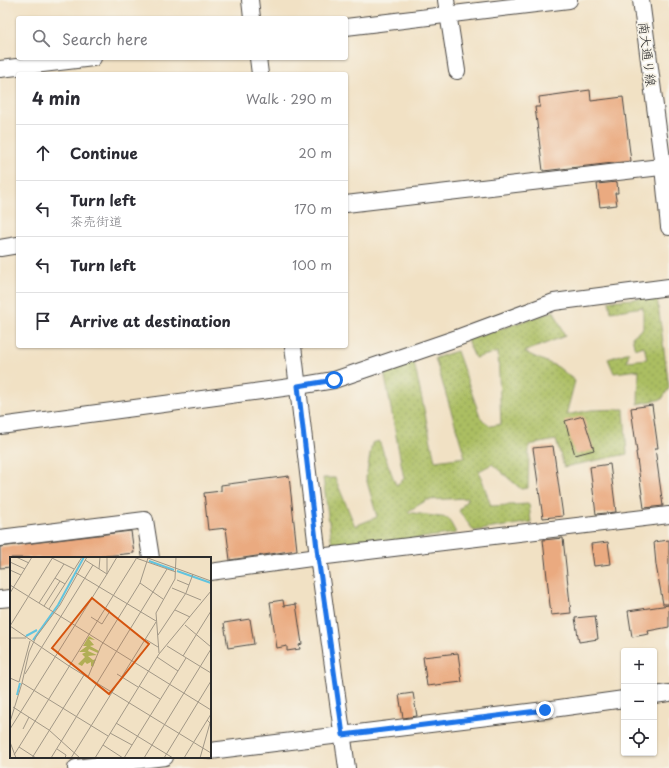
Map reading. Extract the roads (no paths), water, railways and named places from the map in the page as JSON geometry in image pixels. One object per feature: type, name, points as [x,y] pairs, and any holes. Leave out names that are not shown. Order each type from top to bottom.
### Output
[{"type":"street","points":[[250,0],[252,16]]},
{"type":"street","points":[[348,27],[447,7],[569,0]]},
{"type":"street","name":"南大通り線","points":[[641,0],[666,167],[669,227]]},
{"type":"street","points":[[447,7],[457,71]]},
{"type":"street","points":[[0,70],[78,60]]},
{"type":"street","points":[[258,60],[260,72]]},
{"type":"street","points":[[348,204],[666,167]]},
{"type":"street","points":[[0,248],[16,245]]},
{"type":"street","points":[[0,426],[334,380],[457,338],[554,302],[669,287]]},
{"type":"street","points":[[294,348],[318,557],[347,768]]},
{"type":"street","points":[[211,572],[318,557],[669,515]]},
{"type":"street","points":[[0,538],[145,520],[151,557]]},
{"type":"street","points":[[0,599],[10,598]]},
{"type":"street","points":[[657,695],[669,693]]},
{"type":"street","points":[[211,751],[621,699]]},
{"type":"street","points":[[76,768],[157,758]]}]
